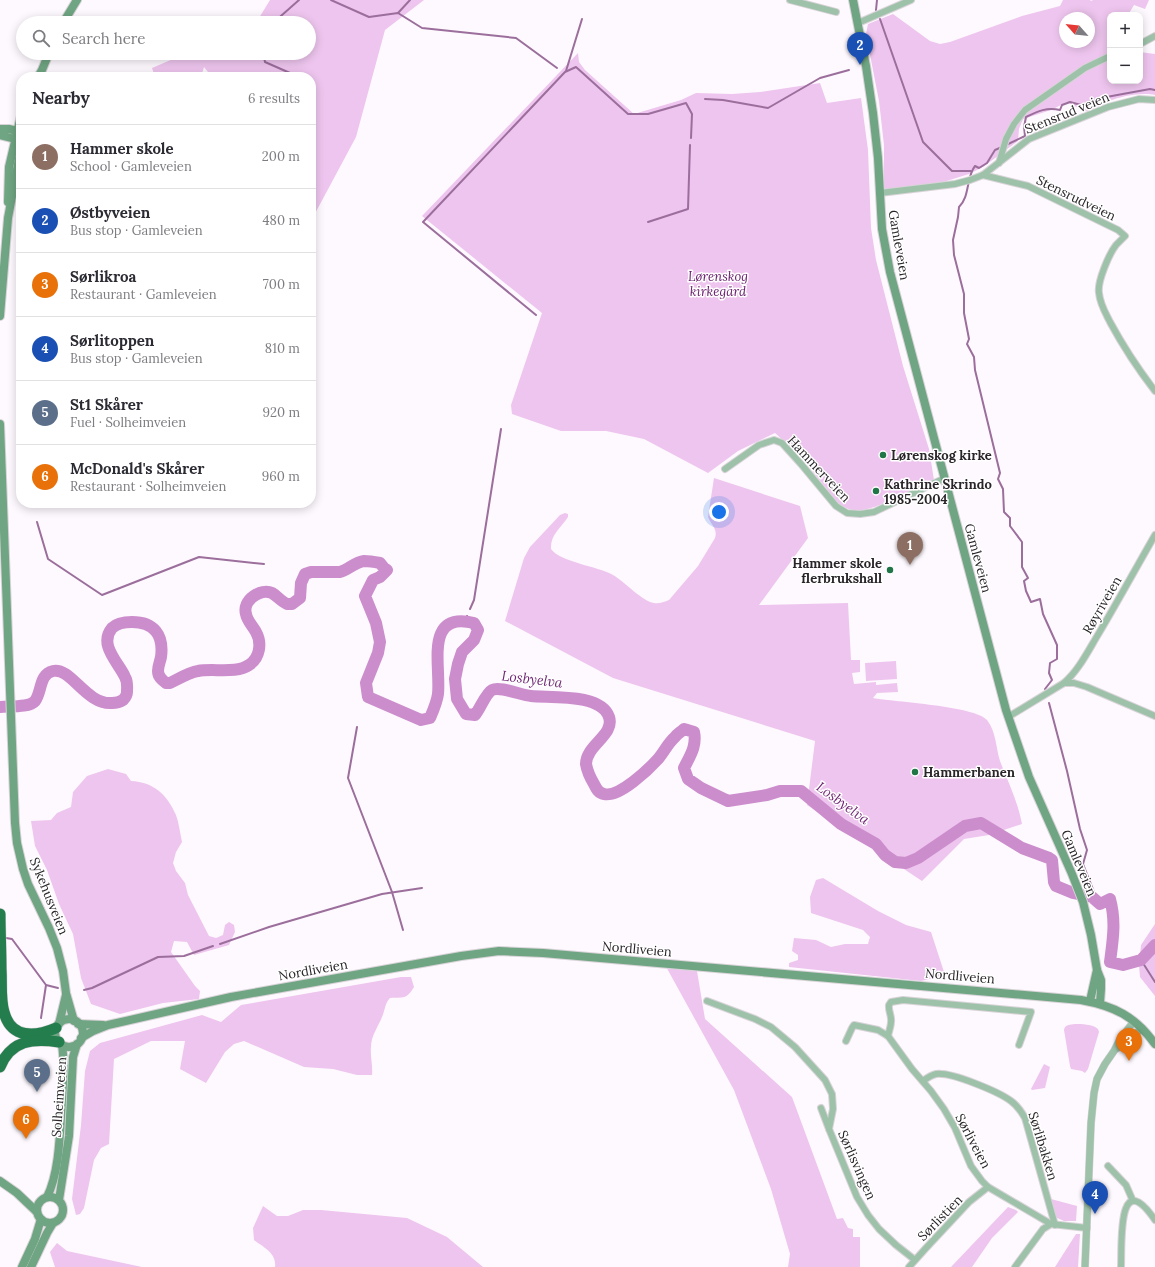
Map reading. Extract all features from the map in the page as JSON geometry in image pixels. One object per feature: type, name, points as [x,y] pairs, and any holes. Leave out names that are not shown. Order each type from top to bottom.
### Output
[{"type":"highway","points":[[0,914],[3,1011],[6,1017],[11,1026],[22,1034],[37,1034],[57,1026]]},
{"type":"highway","points":[[0,1066],[6,1054],[21,1044],[37,1040],[60,1044]]},
{"type":"main road","points":[[67,16],[77,0]]},
{"type":"main road","name":"Gamleveien","points":[[853,0],[874,120],[878,158],[882,229],[889,267],[1008,717],[1018,749],[1032,784],[1077,885],[1086,911],[1101,984],[1100,1003]]},
{"type":"main road","points":[[41,72],[46,60]]},
{"type":"main road","points":[[0,129],[9,129],[16,132]]},
{"type":"main road","points":[[0,135],[16,134]]},
{"type":"main road","points":[[0,316],[8,218],[8,174],[16,145]]},
{"type":"main road","points":[[8,218],[16,175]]},
{"type":"main road","name":"Sykehusveien","points":[[0,424],[15,822],[19,852],[28,884],[57,948],[63,971],[66,993],[76,1022]]},
{"type":"main road","name":"Nordliveien","points":[[79,1041],[93,1031],[108,1025],[231,997],[461,956],[499,951],[669,963],[1051,996],[1090,1001],[1116,1009],[1142,1028],[1155,1044]]},
{"type":"main road","name":"Gamleveien","points":[[1090,1001],[1097,970]]},
{"type":"main road","name":"Sykehusveien","points":[[57,1026],[66,993]]},
{"type":"main road","points":[[64,1020],[76,1022],[82,1029],[79,1041],[68,1047],[60,1044],[55,1036],[57,1026],[64,1020]]},
{"type":"main road","name":"Nordliveien","points":[[76,1022],[108,1025]]},
{"type":"main road","name":"Solheimveien","points":[[59,1200],[68,1144],[73,1057],[79,1041]]},
{"type":"main road","name":"Solheimveien","points":[[44,1198],[51,1188],[60,1136],[64,1063],[60,1044]]},
{"type":"main road","points":[[0,1181],[17,1193],[39,1216],[47,1222],[53,1223]]},
{"type":"main road","points":[[17,1193],[44,1198],[54,1197],[63,1205],[64,1212],[59,1220],[53,1223],[47,1233],[32,1267]]},
{"type":"main road","points":[[22,1267],[35,1239],[39,1216],[38,1206],[44,1198]]},
{"type":"street","points":[[790,0],[800,1],[836,12]]},
{"type":"street","points":[[858,23],[911,0]]},
{"type":"street","points":[[1143,42],[1155,36]]},
{"type":"street","points":[[999,163],[1006,139],[1014,124],[1025,110],[1085,68],[1107,57]]},
{"type":"street","name":"Stensrud veien","points":[[880,193],[955,184],[970,180],[983,175],[1029,139],[1108,107],[1139,99],[1155,100]]},
{"type":"street","name":"Stensrudveien","points":[[983,175],[1028,186],[1118,230],[1125,236],[1116,246],[1108,260],[1101,278],[1098,292],[1101,305],[1115,331],[1138,368],[1155,391]]},
{"type":"street","name":"Hammerveien","points":[[725,469],[759,445],[774,440],[782,443],[836,506],[847,513],[860,514],[874,512],[945,478]]},
{"type":"street","name":"Røyriveien","points":[[1008,717],[1064,683],[1069,678],[1081,663],[1155,535]]},
{"type":"street","points":[[1064,683],[1074,683],[1088,687],[1155,716]]},
{"type":"street","points":[[846,1041],[854,1026],[878,1030],[888,1036],[891,1022],[890,1012],[888,1009],[889,1005],[891,1002],[903,1000],[1031,1012],[1019,1045]]},
{"type":"street","name":"Sørlisvingen","points":[[707,1001],[760,1021],[771,1027],[795,1047],[825,1080],[832,1094],[833,1109],[829,1129]]},
{"type":"street","points":[[1085,1267],[1093,1100],[1095,1086],[1105,1064],[1119,1041],[1134,1021]]},
{"type":"street","points":[[1114,1051],[1142,1028]]},
{"type":"street","name":"Sørliveien","points":[[888,1036],[944,1109],[955,1128],[971,1166],[988,1187],[1053,1225],[1087,1228]]},
{"type":"street","name":"Sørlibakken","points":[[923,1082],[930,1076],[945,1074],[992,1090],[1004,1096],[1020,1109],[1025,1118],[1053,1225]]},
{"type":"street","name":"Sørlisvingen","points":[[821,1108],[857,1197],[868,1216],[896,1245],[915,1260]]},
{"type":"street","points":[[1108,1166],[1126,1186],[1133,1201]]},
{"type":"street","name":"Sørlistien","points":[[909,1267],[969,1202],[988,1187]]},
{"type":"street","points":[[1121,1267],[1124,1213],[1128,1203],[1138,1201],[1147,1208],[1155,1220]]},
{"type":"street","points":[[1015,1267],[1043,1229],[1053,1225]]},
{"type":"green space","points":[[270,0],[424,0],[385,30],[356,137],[316,212],[316,72],[208,72],[204,67],[202,72],[153,72],[152,68],[171,60],[316,60],[316,16],[260,16]]},
{"type":"green space","points":[[1063,0],[1149,0],[1145,9],[1134,5],[1130,12],[1107,12],[1107,84],[1143,84],[1143,52],[1155,54],[1155,95],[1132,95],[1109,101],[1090,111],[1081,109],[1067,102],[1051,110],[1023,119],[1019,129],[1018,141],[983,167],[969,174],[937,184],[884,189],[884,145],[879,101],[866,34],[868,24],[893,14],[930,41],[940,44],[950,42],[1022,16],[1060,6]]},
{"type":"green space","name":"Lørenskog kirkegård","points":[[578,53],[579,62],[585,70],[634,114],[681,100],[696,93],[732,94],[760,92],[820,83],[827,103],[861,98],[868,150],[871,228],[876,260],[903,366],[929,449],[934,480],[879,505],[862,510],[852,510],[843,507],[838,503],[801,457],[775,433],[738,451],[708,473],[644,439],[606,431],[561,431],[512,414],[511,405],[542,313],[422,216]]},
{"type":"green space","points":[[714,478],[800,506],[808,538],[759,605],[848,603],[851,660],[860,660],[860,672],[852,673],[854,684],[876,682],[876,685],[897,683],[898,692],[877,693],[873,698],[934,705],[967,711],[980,715],[987,720],[994,734],[1000,761],[1015,800],[1022,824],[989,835],[964,839],[922,881],[807,805],[815,741],[613,678],[505,621],[524,558],[530,547],[560,515],[565,513],[568,514],[568,517],[556,532],[552,540],[551,549],[570,561],[613,575],[650,602],[658,603],[669,600],[698,566],[715,538],[716,532],[708,517]]},
{"type":"green space","points":[[896,661],[897,679],[866,681],[865,663]]},
{"type":"green space","points":[[108,769],[126,774],[131,781],[146,784],[164,795],[177,818],[182,842],[176,852],[173,863],[176,871],[185,883],[188,895],[209,936],[216,938],[223,935],[225,925],[229,922],[234,925],[235,932],[229,945],[194,955],[187,942],[174,941],[171,952],[200,991],[199,999],[163,1003],[120,1014],[91,1004],[81,978],[73,934],[59,904],[47,870],[35,846],[31,821],[51,820],[57,813],[71,807],[73,792],[87,776]]},
{"type":"green space","points":[[823,878],[878,911],[906,925],[931,932],[945,975],[921,981],[789,967],[789,963],[798,960],[798,955],[792,951],[794,938],[816,940],[831,947],[845,944],[868,944],[870,937],[863,930],[811,913],[810,897],[816,880]]},
{"type":"green space","points":[[1155,924],[1155,996],[1140,977],[1139,965],[1141,945]]},
{"type":"green space","points":[[664,963],[696,965],[705,1019],[792,1097],[837,1219],[843,1218],[848,1228],[853,1229],[853,1237],[860,1237],[860,1267],[788,1267],[790,1254],[771,1189],[734,1090]]},
{"type":"green space","points":[[401,977],[411,977],[414,987],[407,996],[402,998],[390,998],[387,1002],[371,1043],[372,1075],[357,1075],[333,1069],[304,1067],[244,1041],[234,1044],[225,1052],[206,1083],[180,1069],[185,1041],[151,1041],[114,1059],[109,1144],[101,1148],[94,1160],[84,1208],[80,1214],[76,1215],[72,1199],[81,1125],[85,1071],[90,1051],[100,1043],[202,1015],[221,1022],[241,1005]]},
{"type":"green space","points":[[1075,1024],[1093,1026],[1098,1029],[1099,1032],[1088,1069],[1085,1073],[1071,1069],[1070,1066],[1064,1030],[1067,1026]]},
{"type":"green space","points":[[1044,1064],[1050,1067],[1045,1088],[1032,1090],[1031,1089]]},
{"type":"green space","points":[[1051,1199],[1077,1206],[1076,1221],[1064,1221],[1055,1217]]},
{"type":"green space","points":[[263,1206],[277,1216],[288,1216],[303,1210],[321,1210],[407,1218],[447,1237],[483,1267],[275,1267],[272,1254],[254,1240],[253,1228]]},
{"type":"green space","points":[[1008,1207],[1018,1212],[992,1238],[972,1267],[951,1267]]},
{"type":"green space","points":[[1076,1234],[1080,1234],[1078,1267],[1055,1267]]},
{"type":"green space","points":[[57,1243],[67,1251],[142,1267],[55,1267],[50,1252]]},
{"type":"waterway","points":[[281,16],[299,0]]},
{"type":"waterway","points":[[331,0],[369,17],[398,13],[422,28],[516,38],[557,68]]},
{"type":"waterway","points":[[398,13],[410,0]]},
{"type":"waterway","points":[[876,10],[877,0]]},
{"type":"waterway","points":[[566,71],[582,19]]},
{"type":"waterway","points":[[880,19],[923,142],[952,171],[971,171]]},
{"type":"waterway","points":[[265,60],[265,62],[288,72]]},
{"type":"waterway","points":[[536,315],[423,222],[565,72],[576,67],[628,114],[648,114],[686,103],[692,114],[691,138]]},
{"type":"waterway","points":[[705,99],[723,100],[768,108],[820,78],[849,70]]},
{"type":"waterway","points":[[1006,145],[1025,136],[1024,127],[1026,117],[1039,111],[1047,109],[1060,110],[1062,105],[1070,102],[1081,105],[1101,98],[1150,89],[1155,90]]},
{"type":"waterway","points":[[648,222],[688,209],[690,145]]},
{"type":"waterway","points":[[1002,147],[995,150],[987,163],[979,168],[975,166],[972,171],[967,193],[959,207],[953,240],[954,255],[964,294],[964,313],[969,339],[967,344],[974,357],[975,370],[1000,473],[998,479],[1003,489],[1004,512],[1010,518],[1010,526],[1022,542],[1022,567],[1028,578],[1024,581],[1026,591],[1031,602],[1040,599],[1043,614],[1057,645],[1057,659],[1050,663],[1049,673],[1052,680],[1045,689]]},
{"type":"waterway","points":[[470,609],[474,600],[501,429]]},
{"type":"waterway","points":[[37,522],[48,559],[102,595],[199,557],[264,564]]},
{"type":"waterway","name":"Losbyelva","points":[[0,707],[24,706],[35,701],[43,679],[48,673],[53,671],[60,671],[73,680],[87,693],[103,702],[115,703],[123,700],[127,694],[127,681],[111,654],[107,641],[108,634],[112,628],[116,625],[124,623],[132,622],[146,624],[156,631],[159,636],[162,649],[158,673],[160,678],[166,683],[170,683],[198,671],[244,668],[253,662],[259,650],[258,636],[246,614],[247,604],[253,596],[263,592],[268,592],[272,593],[287,604],[292,604],[300,598],[301,583],[305,574],[311,572],[340,572],[364,561],[380,563],[387,570],[380,577],[373,580],[365,596],[376,623],[380,642],[378,653],[366,683],[368,697],[421,720],[430,718],[438,694],[438,643],[441,633],[448,625],[458,621],[474,623],[478,630],[474,640],[462,652],[455,679],[457,699],[466,714],[475,715],[488,694],[492,690],[496,689],[531,696],[574,698],[586,700],[596,704],[604,709],[609,717],[610,723],[604,735],[590,751],[586,764],[589,774],[596,787],[604,794],[618,792],[641,776],[654,764],[673,739],[684,729],[694,732],[695,737],[692,751],[684,768],[688,779],[701,788],[728,801],[767,795],[780,791],[801,791],[841,824],[876,844],[885,855],[895,862],[906,863],[918,858],[965,826],[981,823],[1022,848],[1052,860],[1054,882],[1056,886],[1073,893],[1092,897],[1100,904],[1110,899],[1113,915],[1113,938],[1110,962],[1123,965],[1141,960],[1155,945]]},
{"type":"waterway","name":"Losbyelva","points":[[465,620],[467,616]]},
{"type":"waterway","points":[[1049,703],[1067,771],[1080,829],[1087,850],[1083,864],[1094,892],[1092,897]]},
{"type":"waterway","points":[[357,727],[348,778],[392,892],[403,930]]},
{"type":"waterway","points":[[220,944],[269,927],[382,894],[422,888]]},
{"type":"waterway","points":[[6,938],[12,939],[46,985],[41,1018]]},
{"type":"waterway","points":[[84,990],[92,988],[158,957],[184,956],[213,946]]},
{"type":"waterway","points":[[1141,960],[1155,982]]},
{"type":"waterway","points":[[46,985],[58,988]]},
{"type":"place","name":"Østbyveien","points":[[860,65]]},
{"type":"place","name":"Lørenskog kirke","points":[[883,455]]},
{"type":"place","name":"Kathrine Skrindo 1985-2004","points":[[876,491]]},
{"type":"place","name":"Hammer skole","points":[[910,565]]},
{"type":"place","name":"Hammer skole flerbrukshall","points":[[890,570]]},
{"type":"place","name":"Hammerbanen","points":[[915,772]]},
{"type":"place","name":"Sørlikroa","points":[[1129,1061]]},
{"type":"place","name":"St1 Skårer","points":[[37,1092]]},
{"type":"place","name":"McDonald's Skårer","points":[[26,1139]]},
{"type":"place","name":"Sørlitoppen","points":[[1095,1214]]}]
